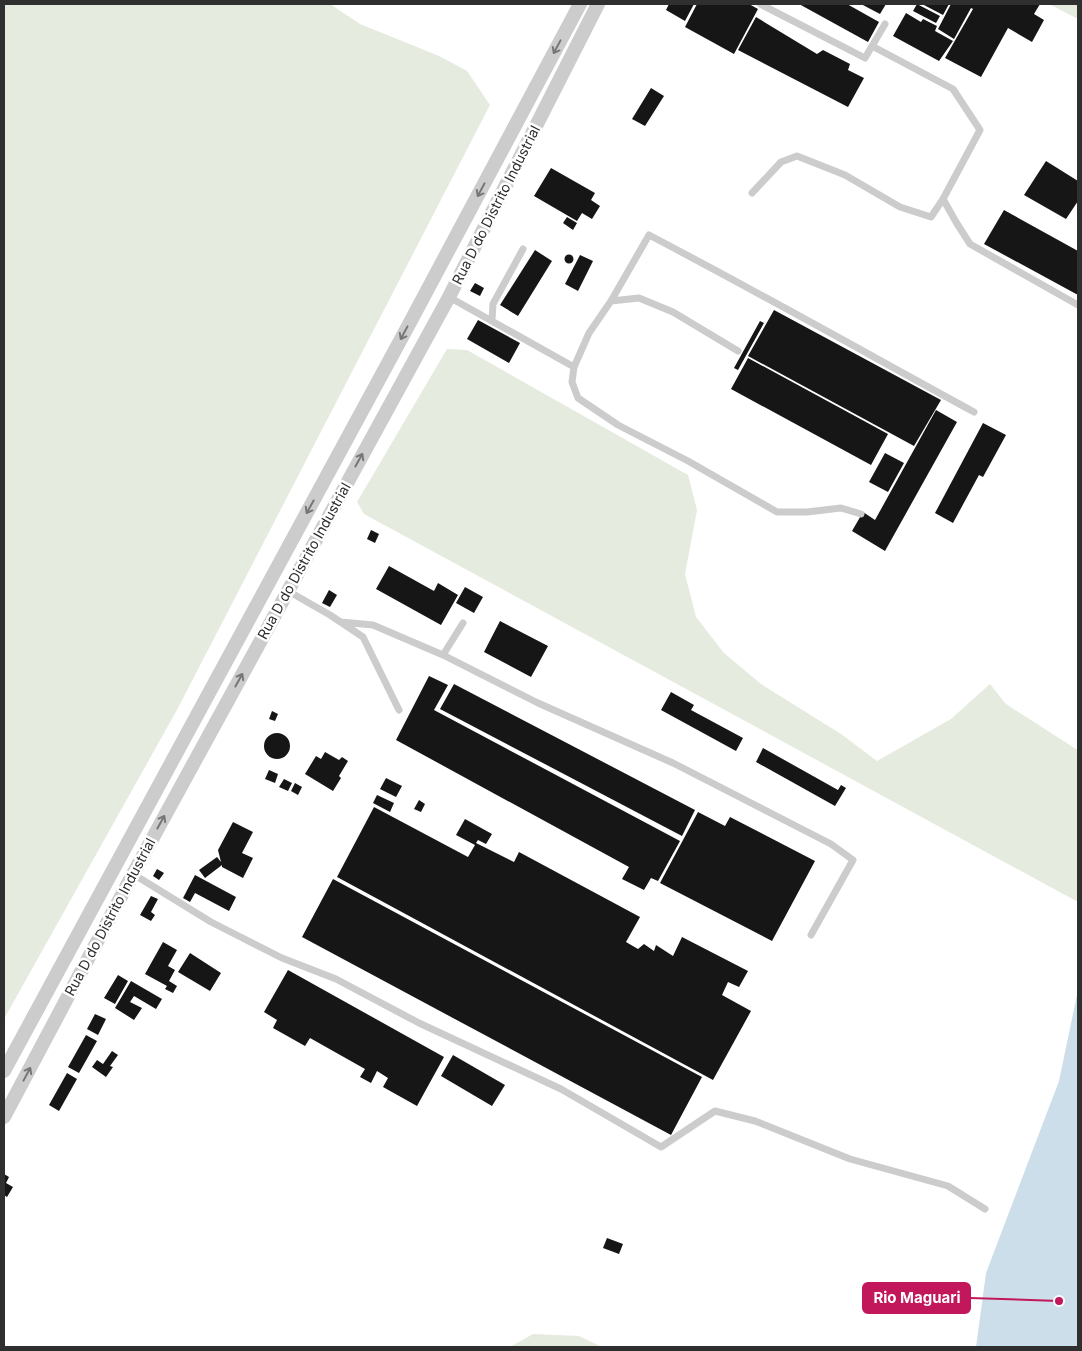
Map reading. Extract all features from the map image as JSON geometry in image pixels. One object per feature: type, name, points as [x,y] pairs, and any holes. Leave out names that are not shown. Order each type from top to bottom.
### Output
[{"type":"street","name":"Rua D do Distrito Industrial","points":[[4,1071],[407,328],[580,4]]},
{"type":"street","name":"Rua D do Distrito Industrial","points":[[4,1116],[133,874],[449,297],[598,4]]},
{"type":"street","points":[[114,866],[133,874]]},
{"type":"lane","points":[[760,4],[865,58],[885,24]]},
{"type":"lane","points":[[752,193],[781,162],[797,156],[845,175],[900,207],[930,217],[943,199],[980,130],[953,89],[872,46]]},
{"type":"lane","points":[[943,199],[970,244],[1078,304]]},
{"type":"lane","points":[[861,514],[841,508],[807,512],[777,512],[688,461],[618,425],[578,398],[572,382],[574,367],[590,333],[611,301],[649,234],[974,412]]},
{"type":"lane","points":[[492,320],[492,304],[523,249]]},
{"type":"lane","points":[[449,297],[574,367]]},
{"type":"lane","points":[[611,301],[640,298],[673,312],[738,351]]},
{"type":"lane","points":[[288,591],[363,637],[399,710]]},
{"type":"lane","points":[[341,622],[373,624],[443,654],[538,704],[673,762],[831,844],[853,860],[811,935]]},
{"type":"lane","points":[[443,654],[463,622]]},
{"type":"lane","points":[[133,874],[211,922],[282,958],[336,979],[419,1023],[561,1089],[661,1147],[715,1110],[755,1121],[850,1159],[948,1186],[985,1209]]},
{"type":"shaded area","points":[[4,4],[330,4],[360,24],[439,56],[467,71],[490,105],[178,708],[4,1019]]},
{"type":"shaded area","points":[[1049,4],[1078,4],[1078,19]]},
{"type":"shaded area","points":[[447,349],[467,350],[688,475],[697,510],[685,574],[696,617],[724,653],[761,684],[841,734],[877,761],[951,719],[990,684],[1006,704],[1078,749],[1078,902],[364,514],[357,502]]},
{"type":"shaded area","points":[[533,1334],[579,1336],[602,1347],[510,1347]]},
{"type":"water","points":[[1078,990],[1078,1347],[976,1347],[986,1273],[1059,1081]]},
{"type":"building","points":[[669,4],[694,4],[685,21],[666,10]]},
{"type":"building","points":[[697,4],[749,4],[758,9],[734,54],[685,27]]},
{"type":"building","points":[[799,4],[847,4],[879,22],[868,42]]},
{"type":"building","points":[[861,4],[886,4],[880,14]]},
{"type":"building","points":[[917,4],[940,16],[936,23],[913,11]]},
{"type":"building","points":[[922,4],[949,4],[943,15]]},
{"type":"building","points":[[951,4],[1040,4],[1034,14],[1044,20],[1032,42],[1008,28],[981,77],[945,58],[973,9],[971,8],[954,39],[938,29]]},
{"type":"building","points":[[906,13],[921,22],[923,19],[937,26],[935,31],[953,41],[939,61],[893,36]]},
{"type":"building","points":[[756,17],[817,54],[823,50],[850,64],[848,70],[864,78],[848,107],[738,50]]},
{"type":"building","points":[[651,88],[664,96],[645,126],[632,119]]},
{"type":"building","points":[[1046,161],[1078,181],[1078,201],[1066,219],[1024,195]]},
{"type":"building","points":[[551,168],[595,193],[591,200],[600,206],[592,219],[582,213],[577,221],[534,196]]},
{"type":"building","points":[[1004,210],[1078,251],[1078,295],[984,244]]},
{"type":"building","points":[[567,217],[577,223],[573,230],[563,223]]},
{"type":"building","points":[[535,250],[552,261],[518,316],[500,305]]},
{"type":"building","points":[[569,255],[573,259],[569,263],[565,259]]},
{"type":"building","points":[[580,255],[593,261],[578,291],[565,284]]},
{"type":"building","points":[[475,283],[484,288],[480,296],[470,291]]},
{"type":"building","points":[[774,310],[941,400],[914,446],[748,356]]},
{"type":"building","points":[[478,320],[520,343],[509,363],[467,339]]},
{"type":"building","points":[[760,321],[764,323],[738,370],[734,368]]},
{"type":"building","points":[[748,358],[888,434],[871,465],[731,389]]},
{"type":"building","points":[[936,410],[957,422],[885,551],[852,531],[863,512],[875,520]]},
{"type":"building","points":[[983,423],[1006,435],[983,477],[979,475],[953,523],[935,513]]},
{"type":"building","points":[[885,453],[904,463],[888,492],[869,482]]},
{"type":"building","points":[[371,530],[379,534],[375,543],[367,539]]},
{"type":"building","points":[[389,566],[434,591],[438,583],[458,595],[441,625],[376,589]]},
{"type":"building","points":[[465,587],[483,597],[474,613],[456,603]]},
{"type":"building","points":[[329,590],[337,595],[330,607],[322,603]]},
{"type":"building","points":[[500,621],[548,646],[531,677],[484,652]]},
{"type":"building","points":[[429,676],[448,685],[434,710],[680,841],[658,881],[651,878],[644,890],[622,879],[629,867],[396,740]]},
{"type":"building","points":[[454,684],[695,810],[682,836],[440,709]]},
{"type":"building","points":[[671,692],[694,705],[691,710],[743,738],[736,751],[661,710]]},
{"type":"building","points":[[272,711],[278,714],[275,721],[269,719]]},
{"type":"building","points":[[277,733],[286,737],[290,746],[286,755],[277,759],[268,755],[264,746],[268,737]]},
{"type":"building","points":[[763,748],[838,790],[841,785],[846,788],[835,806],[756,762]]},
{"type":"building","points":[[325,752],[339,760],[342,757],[348,761],[333,791],[305,774],[316,756],[321,759]]},
{"type":"building","points":[[269,770],[278,774],[275,783],[265,779]]},
{"type":"building","points":[[386,778],[402,786],[396,797],[380,789]]},
{"type":"building","points":[[284,779],[292,783],[288,791],[279,787]]},
{"type":"building","points":[[295,783],[302,787],[298,795],[291,791]]},
{"type":"building","points":[[377,795],[394,803],[390,812],[373,803]]},
{"type":"building","points":[[419,800],[425,804],[421,812],[414,809]]},
{"type":"building","points":[[374,807],[468,857],[475,845],[456,835],[465,819],[492,834],[486,844],[478,840],[476,843],[514,862],[519,852],[640,917],[626,942],[638,949],[644,944],[654,951],[656,945],[673,956],[682,937],[748,971],[739,987],[728,982],[722,995],[751,1011],[713,1080],[337,877]]},
{"type":"building","points":[[698,812],[725,826],[730,817],[815,861],[772,941],[660,883]]},
{"type":"building","points":[[233,822],[253,832],[242,853],[253,858],[243,878],[222,867],[222,865],[205,878],[199,870],[217,857],[221,862],[218,850]]},
{"type":"building","points":[[157,869],[164,873],[159,880],[153,876]]},
{"type":"building","points":[[195,875],[236,897],[229,911],[195,893],[190,902],[183,898]]},
{"type":"building","points":[[333,879],[702,1077],[671,1135],[302,937]]},
{"type":"building","points":[[151,896],[158,899],[151,912],[155,915],[151,921],[140,915]]},
{"type":"building","points":[[163,942],[177,950],[168,966],[175,970],[169,981],[177,986],[173,993],[165,989],[167,986],[145,974]]},
{"type":"building","points":[[190,953],[221,973],[210,991],[178,972]]},
{"type":"building","points":[[288,970],[444,1057],[417,1106],[383,1087],[388,1078],[377,1071],[371,1083],[360,1077],[365,1069],[310,1038],[305,1046],[273,1028],[277,1020],[264,1012]]},
{"type":"building","points":[[118,975],[128,981],[115,1004],[104,998]]},
{"type":"building","points":[[131,981],[162,999],[156,1009],[134,996],[130,1002],[142,1008],[134,1020],[115,1008]]},
{"type":"building","points":[[95,1014],[106,1019],[98,1035],[87,1029]]},
{"type":"building","points":[[86,1035],[97,1041],[79,1073],[68,1067]]},
{"type":"building","points":[[112,1051],[118,1055],[110,1066],[113,1067],[106,1077],[92,1067],[97,1060],[103,1064]]},
{"type":"building","points":[[453,1055],[505,1085],[492,1106],[441,1076]]},
{"type":"building","points":[[67,1073],[77,1079],[59,1111],[49,1105]]},
{"type":"building","points":[[4,1174],[9,1177],[6,1183],[13,1187],[7,1197],[4,1195]]},
{"type":"building","points":[[607,1238],[623,1244],[619,1254],[603,1248]]},
{"type":"place","name":"Rio Maguari","points":[[1059,1301]]}]
